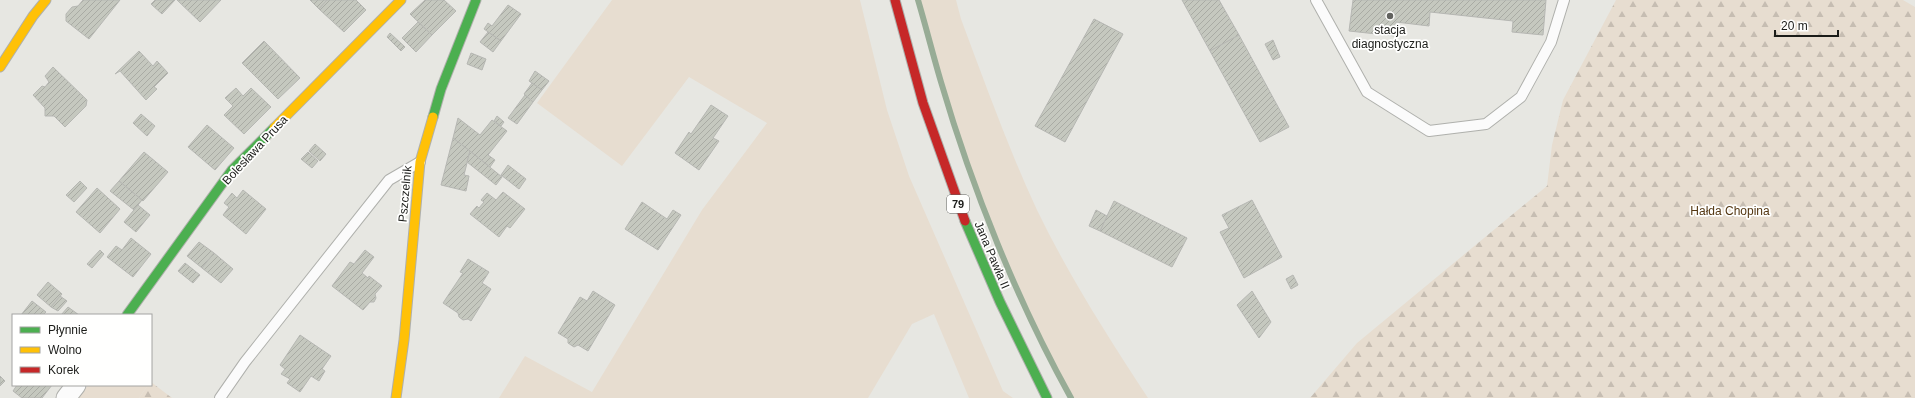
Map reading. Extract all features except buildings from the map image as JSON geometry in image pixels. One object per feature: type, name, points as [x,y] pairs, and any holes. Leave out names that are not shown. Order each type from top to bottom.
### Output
[{"type":"street","points":[[0,67],[33,16],[46,0]]},
{"type":"street","name":"Bolesława Prusa","points":[[128,314],[232,170],[401,0]]},
{"type":"street","name":"Pszczelnik","points":[[396,398],[404,340],[420,162],[441,89],[476,0]]},
{"type":"street","name":"Jana Pawła II","points":[[895,0],[916,79],[942,160],[965,222],[1004,311],[1047,398]]},
{"type":"street","points":[[66,398],[75,386]]},
{"type":"lane","points":[[1316,0],[1367,92],[1429,131],[1486,124],[1522,97],[1551,42],[1564,0]]},
{"type":"lane","points":[[220,398],[245,362],[389,180],[420,162]]},
{"type":"green space","points":[[612,0],[860,0],[887,110],[909,176],[1003,391],[1013,398],[969,398],[934,314],[912,324],[868,398],[499,398],[525,356],[592,392],[702,210],[767,123],[689,77],[622,166],[537,103]]},
{"type":"green space","points":[[918,0],[956,0],[961,19],[997,115],[1016,163],[1049,235],[1104,329],[1148,398],[1070,398],[1045,350],[1002,253],[965,153]]},
{"type":"green space","name":"Hałda Chopina","points":[[1616,0],[1903,0],[1915,7],[1915,398],[1310,398],[1357,343],[1547,186],[1552,145],[1563,100]]},
{"type":"green space","points":[[152,383],[172,398],[139,398],[147,386],[152,386]]},
{"type":"green space","points":[[87,386],[147,386],[139,398],[79,398]]},
{"type":"waterway","points":[[918,0],[953,122],[997,243],[1032,323],[1071,398]]},
{"type":"traffic: fast","points":[[433,117],[441,89],[476,0]]},
{"type":"traffic: fast","points":[[128,314],[232,170],[274,128]]},
{"type":"traffic: fast","points":[[965,221],[1000,302],[1047,398]]},
{"type":"traffic: slow","points":[[0,67],[33,16],[46,0]]},
{"type":"traffic: slow","points":[[274,128],[401,0]]},
{"type":"traffic: slow","points":[[396,398],[404,340],[420,162],[433,117]]},
{"type":"traffic: jam","points":[[895,0],[923,103],[965,221]]},
{"type":"place","name":"stacja diagnostyczna","points":[[1390,16]]}]
